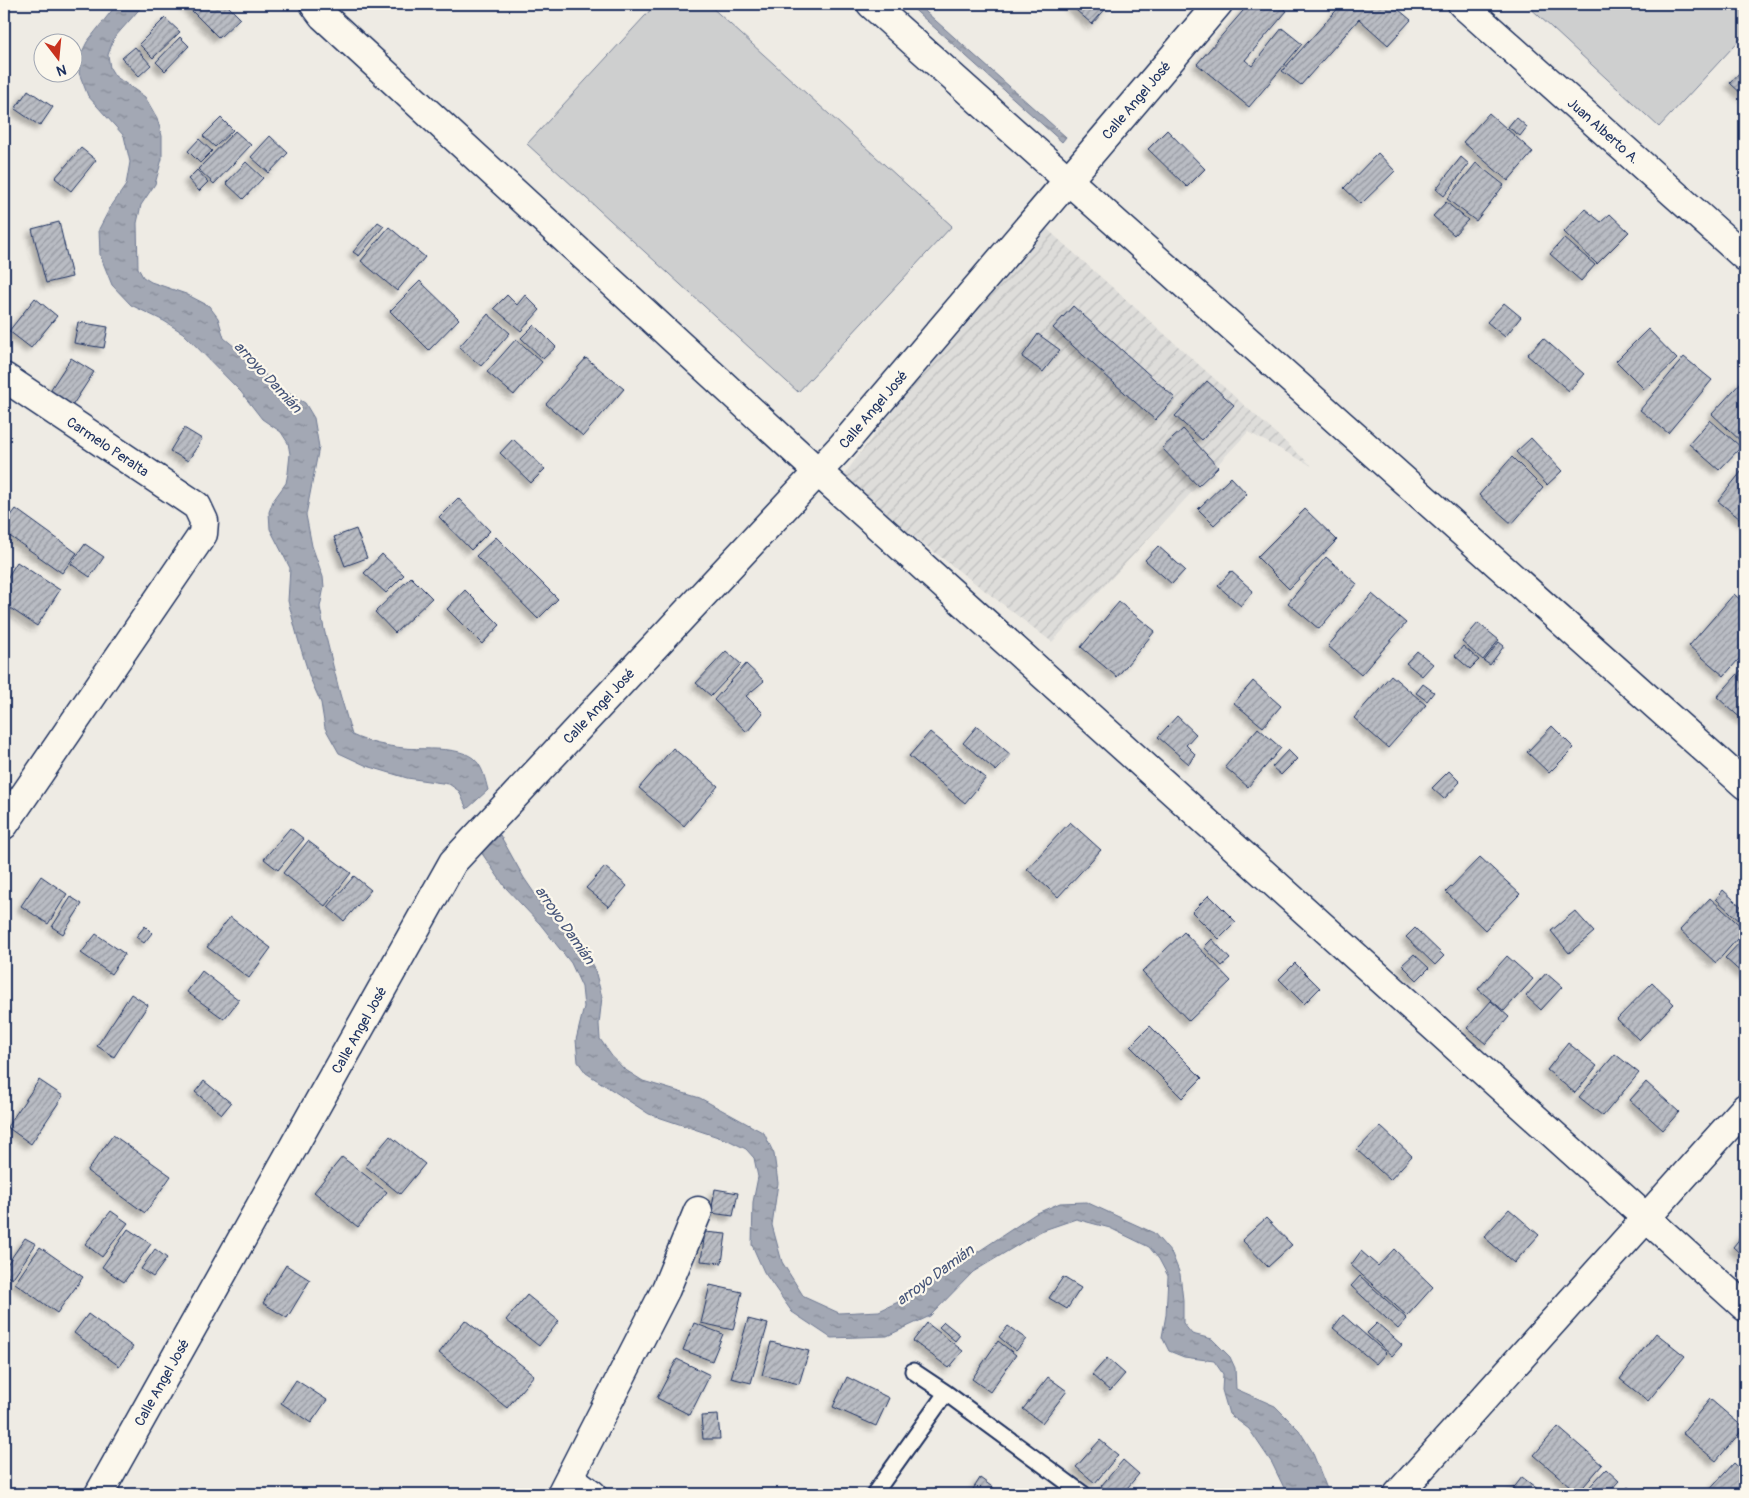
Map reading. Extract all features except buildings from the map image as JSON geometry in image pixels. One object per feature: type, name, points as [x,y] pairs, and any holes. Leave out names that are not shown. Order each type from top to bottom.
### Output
[{"type":"street","points":[[314,4],[323,16],[817,471],[1745,1307]]},
{"type":"street","points":[[872,4],[1745,785]]},
{"type":"street","name":"Calle Angel José","points":[[99,1494],[453,862],[842,446],[1218,4]]},
{"type":"street","name":"Juan Alberto A.","points":[[1462,4],[1745,257]]},
{"type":"street","name":"Carmelo Peralta","points":[[4,377],[197,506],[204,521],[203,534],[4,825]]},
{"type":"street","points":[[1398,1494],[1745,1108]]},
{"type":"street","points":[[592,1494],[565,1486],[666,1289],[698,1211]]},
{"type":"lane","points":[[913,1371],[946,1393],[1083,1494]]},
{"type":"lane","points":[[874,1494],[946,1393]]},
{"type":"shaded area","points":[[656,4],[708,4],[952,226],[798,392],[527,144]]},
{"type":"shaded area","points":[[1526,4],[1745,4],[1745,34],[1659,127]]},
{"type":"shaded area","points":[[1037,220],[1312,466],[1248,432],[1052,642],[840,480]]},
{"type":"water","points":[[117,4],[144,4],[114,38],[108,55],[110,68],[115,76],[145,97],[157,118],[162,136],[162,159],[155,184],[141,205],[137,223],[138,268],[143,277],[151,282],[186,294],[209,306],[218,318],[224,338],[278,387],[305,403],[314,418],[319,447],[306,515],[312,546],[323,577],[324,587],[320,607],[324,629],[352,735],[384,745],[449,750],[466,754],[473,758],[485,777],[488,790],[467,809],[459,791],[449,784],[407,778],[367,766],[339,753],[325,728],[321,703],[310,678],[288,601],[290,568],[270,529],[269,512],[273,501],[286,483],[290,454],[288,443],[281,432],[262,419],[241,392],[183,333],[164,321],[131,305],[112,285],[100,255],[99,229],[110,208],[126,185],[130,162],[124,136],[88,96],[82,81],[82,52],[87,42]]},
{"type":"water","points":[[908,4],[917,4],[1066,137],[1062,142]]},
{"type":"water","points":[[500,835],[524,878],[550,916],[583,949],[595,970],[602,997],[599,1024],[600,1039],[611,1055],[624,1069],[643,1081],[700,1098],[764,1133],[774,1154],[778,1183],[772,1225],[782,1262],[804,1297],[839,1313],[879,1311],[913,1295],[1035,1214],[1060,1203],[1086,1202],[1154,1233],[1172,1254],[1180,1274],[1183,1323],[1192,1334],[1212,1339],[1230,1357],[1235,1368],[1236,1389],[1275,1406],[1299,1430],[1312,1451],[1329,1494],[1287,1494],[1272,1463],[1249,1429],[1229,1414],[1222,1390],[1223,1374],[1214,1361],[1184,1357],[1169,1351],[1162,1337],[1166,1315],[1168,1276],[1159,1259],[1149,1247],[1110,1228],[1076,1219],[1041,1231],[973,1272],[930,1316],[887,1336],[831,1338],[792,1312],[764,1272],[752,1245],[753,1202],[758,1177],[754,1158],[746,1149],[730,1141],[649,1114],[586,1073],[578,1062],[576,1040],[584,1007],[582,987],[571,963],[540,924],[505,887],[481,852]]},
{"type":"water label","name":"arroyo Damián","points":[[268,377]]},
{"type":"water label","name":"arroyo Damián","points":[[565,925]]},
{"type":"water label","name":"arroyo Damián","points":[[935,1275]]}]
